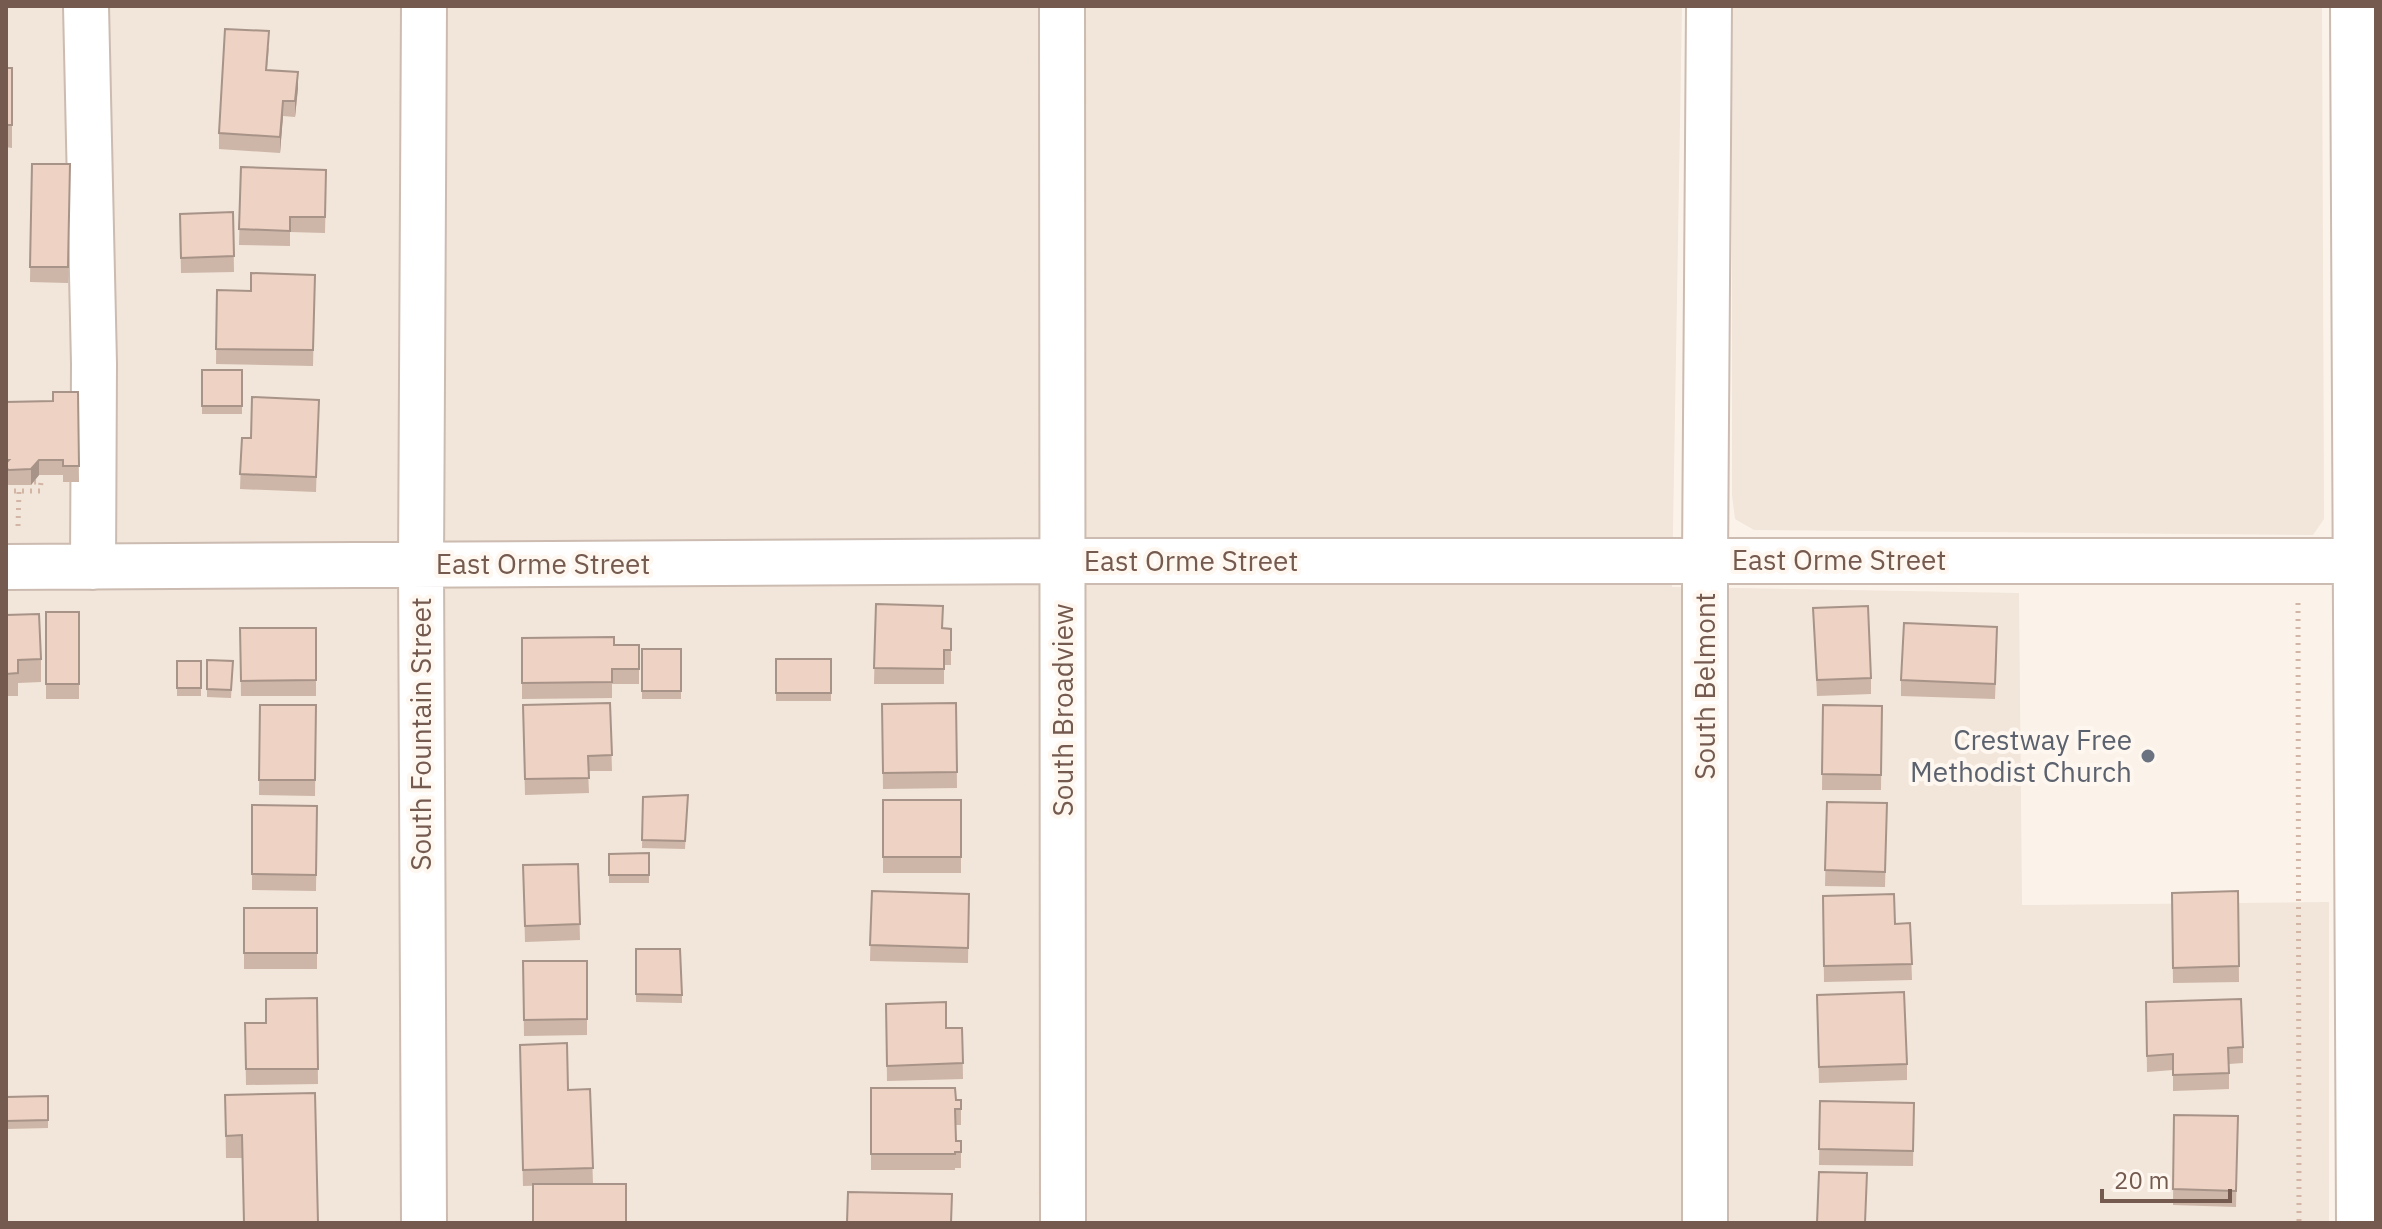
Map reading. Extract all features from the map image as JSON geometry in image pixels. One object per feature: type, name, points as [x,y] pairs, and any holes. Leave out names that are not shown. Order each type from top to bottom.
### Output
[{"type":"street","points":[[86,6],[94,337],[93,567]]},
{"type":"street","name":"South Fountain Street","points":[[424,6],[421,565],[424,1223]]},
{"type":"street","name":"South Broadview","points":[[1062,6],[1063,1223]]},
{"type":"street","name":"South Belmont","points":[[1705,1223],[1709,6]]},
{"type":"street","points":[[2353,6],[2367,561],[2359,1223]]},
{"type":"street","name":"East Orme Street","points":[[6,567],[1063,561],[2367,561]]},
{"type":"path","points":[[6,491],[40,491],[41,482],[33,482]]},
{"type":"path","points":[[2298,594],[2299,1223]]},
{"type":"shaded area","points":[[6,6],[1682,6],[1672,587],[2019,593],[2022,905],[2329,902],[2329,1223],[6,1223]]},
{"type":"shaded area","points":[[1732,6],[2322,6],[2324,519],[2313,535],[1754,530],[1735,519],[1732,495]]},
{"type":"building","points":[[225,29],[269,31],[266,70],[298,72],[295,101],[283,101],[280,137],[219,133]]},
{"type":"building","points":[[6,68],[12,68],[12,125],[6,125]]},
{"type":"building","points":[[32,164],[70,164],[68,267],[30,267]]},
{"type":"building","points":[[241,167],[326,170],[325,217],[290,217],[290,231],[239,229]]},
{"type":"building","points":[[233,212],[234,256],[181,258],[180,214]]},
{"type":"building","points":[[251,273],[315,275],[313,350],[216,349],[217,290],[251,291]]},
{"type":"building","points":[[202,370],[242,370],[242,406],[202,406]]},
{"type":"building","points":[[53,392],[78,392],[79,466],[63,466],[63,460],[39,460],[31,469],[9,470],[6,468],[9,460],[6,460],[6,402],[53,401]]},
{"type":"building","points":[[252,397],[319,400],[316,477],[240,474],[242,438],[251,438]]},
{"type":"building","points":[[876,604],[943,606],[942,628],[951,629],[951,650],[944,650],[944,669],[874,668]]},
{"type":"building","points":[[1868,606],[1871,678],[1817,680],[1813,608]]},
{"type":"building","points":[[46,612],[79,612],[79,684],[46,684]]},
{"type":"building","points":[[39,614],[41,659],[18,660],[18,673],[6,674],[6,615]]},
{"type":"building","points":[[1904,623],[1997,627],[1995,684],[1901,680]]},
{"type":"building","points":[[240,628],[316,628],[316,680],[241,681]]},
{"type":"building","points":[[614,637],[614,645],[639,645],[639,669],[612,669],[612,682],[522,683],[522,638]]},
{"type":"building","points":[[642,649],[681,649],[681,691],[642,691]]},
{"type":"building","points":[[776,659],[831,659],[831,693],[776,693]]},
{"type":"building","points":[[207,660],[233,661],[231,690],[207,689]]},
{"type":"building","points":[[177,661],[201,661],[201,688],[177,688]]},
{"type":"building","points":[[610,703],[612,755],[588,756],[589,778],[525,779],[523,705]]},
{"type":"building","points":[[956,703],[957,772],[883,773],[882,704]]},
{"type":"building","points":[[260,705],[316,705],[315,780],[259,780]]},
{"type":"building","points":[[1823,705],[1882,706],[1881,775],[1822,774]]},
{"type":"building","points":[[688,795],[685,841],[642,840],[643,797]]},
{"type":"building","points":[[883,800],[961,800],[961,857],[883,857]]},
{"type":"building","points":[[1827,802],[1887,803],[1885,872],[1825,870]]},
{"type":"building","points":[[252,805],[317,806],[316,875],[252,874]]},
{"type":"building","points":[[649,853],[649,875],[609,875],[609,854]]},
{"type":"building","points":[[578,864],[580,924],[525,926],[523,865]]},
{"type":"building","points":[[872,891],[969,894],[968,948],[870,945]]},
{"type":"building","points":[[2238,891],[2239,966],[2173,968],[2172,893]]},
{"type":"building","points":[[1894,894],[1895,924],[1910,923],[1912,964],[1824,966],[1823,896]]},
{"type":"building","points":[[244,908],[317,908],[317,953],[244,953]]},
{"type":"building","points":[[636,949],[680,949],[682,995],[636,994]]},
{"type":"building","points":[[523,961],[587,961],[587,1019],[524,1020]]},
{"type":"building","points":[[1904,992],[1907,1064],[1819,1067],[1817,995]]},
{"type":"building","points":[[317,998],[318,1069],[246,1069],[245,1023],[266,1023],[266,999]]},
{"type":"building","points":[[2241,999],[2243,1047],[2228,1048],[2229,1073],[2173,1075],[2173,1054],[2147,1056],[2146,1002]]},
{"type":"building","points":[[946,1002],[946,1028],[962,1028],[963,1063],[887,1066],[886,1004]]},
{"type":"building","points":[[567,1043],[568,1090],[590,1089],[593,1168],[523,1170],[520,1045]]},
{"type":"building","points":[[871,1088],[955,1088],[956,1100],[961,1100],[961,1109],[955,1109],[956,1141],[961,1141],[961,1152],[871,1154]]},
{"type":"building","points":[[315,1093],[318,1223],[244,1223],[242,1135],[226,1136],[225,1095]]},
{"type":"building","points":[[48,1096],[48,1120],[6,1121],[6,1097]]},
{"type":"building","points":[[1820,1101],[1914,1103],[1913,1151],[1819,1149]]},
{"type":"building","points":[[2174,1115],[2238,1116],[2236,1191],[2173,1189]]},
{"type":"building","points":[[1819,1172],[1867,1173],[1865,1223],[1817,1223]]},
{"type":"building","points":[[533,1184],[626,1184],[626,1223],[533,1223]]},
{"type":"building","points":[[848,1192],[952,1194],[951,1223],[847,1223]]},
{"type":"place","name":"Crestway Free Methodist Church","points":[[2148,756]]}]
